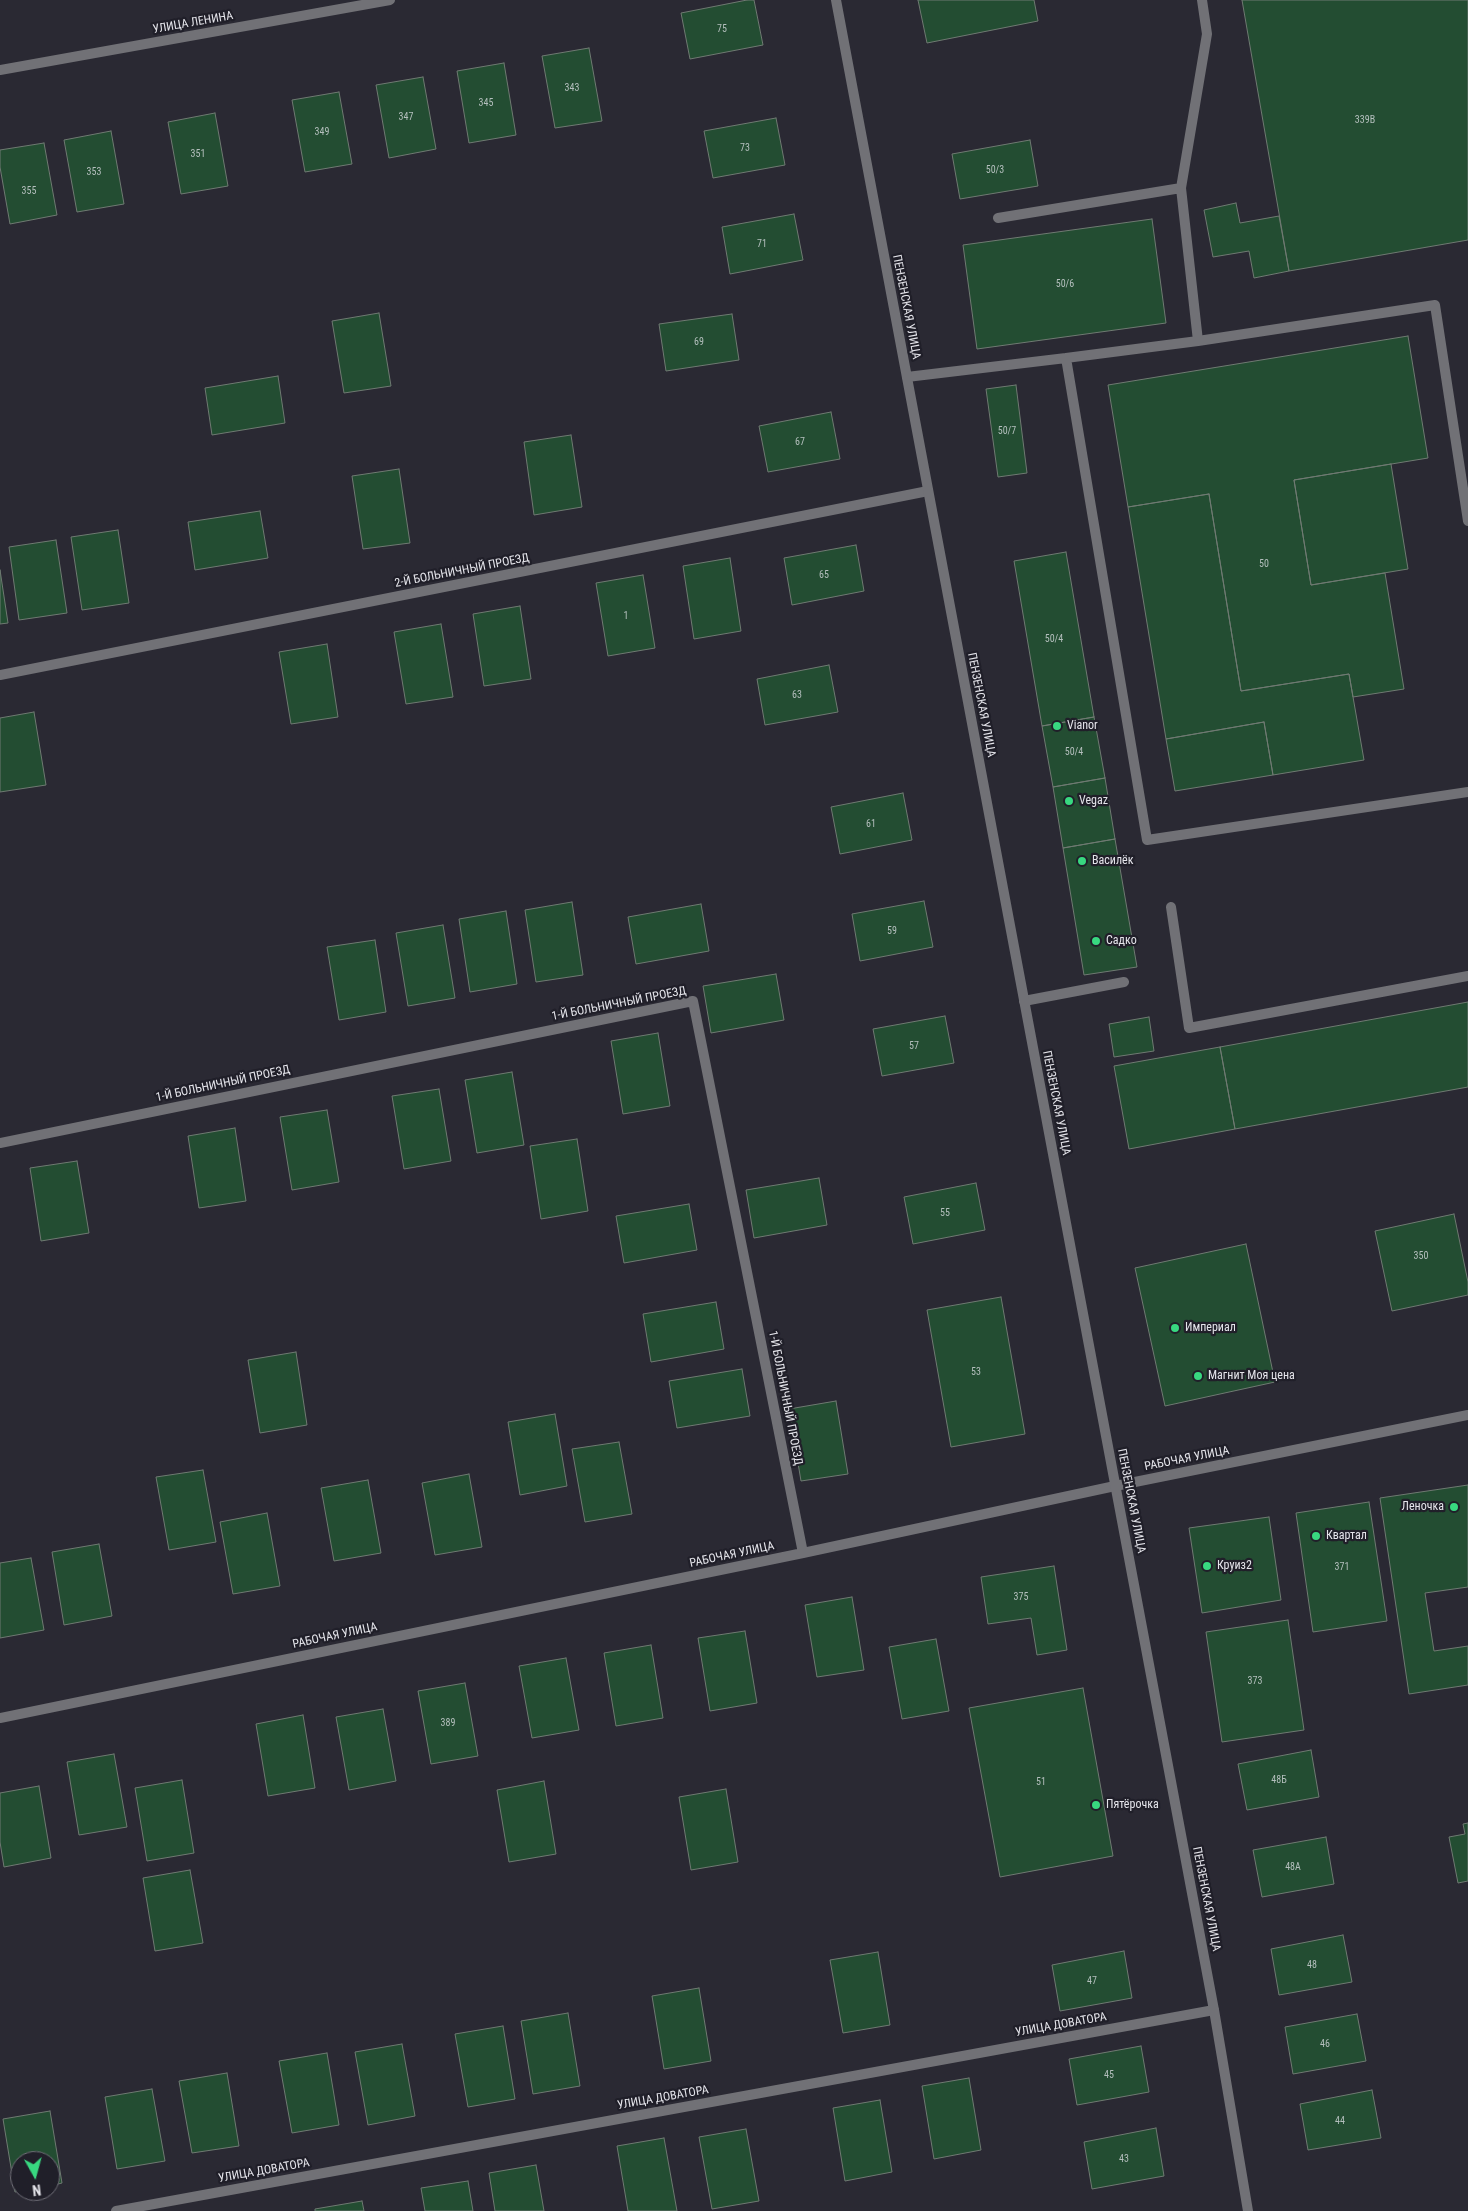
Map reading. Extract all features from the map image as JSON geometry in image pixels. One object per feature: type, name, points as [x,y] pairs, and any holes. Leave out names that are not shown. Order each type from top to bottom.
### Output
[{"type":"street","name":"УЛИЦА ЛЕНИНА","points":[[0,70],[390,0]]},
{"type":"street","name":"ПЕНЗЕНСКАЯ УЛИЦА","points":[[836,0],[1214,2010],[1248,2211]]},
{"type":"street","points":[[1198,341],[1181,188],[1206,34],[1202,0]]},
{"type":"street","points":[[998,218],[1181,188]]},
{"type":"street","points":[[907,377],[1198,341],[1435,305],[1468,521]]},
{"type":"street","points":[[1066,358],[1147,840],[1468,792]]},
{"type":"street","name":"2-Й БОЛЬНИЧНЫЙ ПРОЕЗД","points":[[0,676],[928,491]]},
{"type":"street","points":[[1171,907],[1189,1028],[1468,976]]},
{"type":"street","points":[[1024,1001],[1124,982]]},
{"type":"street","name":"1-Й БОЛЬНИЧНЫЙ ПРОЕЗД","points":[[0,1143],[693,1001],[803,1553]]},
{"type":"street","name":"РАБОЧАЯ УЛИЦА","points":[[0,1718],[803,1553],[1115,1486],[1468,1415]]},
{"type":"street","name":"УЛИЦА ДОВАТОРА","points":[[116,2211],[1214,2010]]},
{"type":"building","points":[[754,0],[763,45],[690,59],[681,13]]},
{"type":"building","points":[[918,0],[1034,0],[1038,21],[927,43]]},
{"type":"building","points":[[1242,0],[1468,0],[1468,240],[1289,271]]},
{"type":"building","points":[[589,48],[602,121],[555,128],[542,56]]},
{"type":"building","points":[[504,63],[516,135],[469,143],[457,71]]},
{"type":"building","points":[[423,77],[436,149],[389,158],[376,85]]},
{"type":"building","points":[[339,92],[352,164],[305,172],[292,100]]},
{"type":"building","points":[[215,113],[228,186],[181,194],[168,122]]},
{"type":"building","points":[[776,118],[785,165],[713,178],[704,131]]},
{"type":"building","points":[[111,131],[124,204],[77,212],[64,140]]},
{"type":"building","points":[[1030,140],[1038,186],[960,199],[952,154]]},
{"type":"building","points":[[44,143],[57,215],[10,224],[0,167],[0,150]]},
{"type":"building","points":[[1236,203],[1240,223],[1279,216],[1289,271],[1254,278],[1249,251],[1213,257],[1204,210]]},
{"type":"building","points":[[794,214],[803,260],[730,274],[722,227]]},
{"type":"building","points":[[1152,219],[1166,323],[977,349],[963,245]]},
{"type":"building","points":[[379,313],[391,386],[344,393],[332,321]]},
{"type":"building","points":[[732,314],[739,360],[666,371],[659,324]]},
{"type":"building","points":[[1408,336],[1428,458],[1294,480],[1311,585],[1385,573],[1404,689],[1353,697],[1349,674],[1241,691],[1209,494],[1128,507],[1108,385]]},
{"type":"building","points":[[278,376],[285,423],[212,435],[205,388]]},
{"type":"building","points":[[1016,385],[1027,473],[998,477],[986,389]]},
{"type":"building","points":[[831,412],[840,459],[768,472],[759,426]]},
{"type":"building","points":[[571,435],[582,507],[534,515],[524,442]]},
{"type":"building","points":[[1391,464],[1408,569],[1311,585],[1294,480]]},
{"type":"building","points":[[399,469],[410,543],[363,549],[352,476]]},
{"type":"building","points":[[1209,494],[1241,691],[1349,674],[1364,760],[1273,775],[1264,722],[1166,739],[1128,507]]},
{"type":"building","points":[[260,511],[268,558],[195,570],[188,522]]},
{"type":"building","points":[[118,530],[129,603],[82,610],[71,537]]},
{"type":"building","points":[[56,540],[67,613],[19,620],[9,547]]},
{"type":"building","points":[[856,545],[864,591],[792,605],[784,558]]},
{"type":"building","points":[[1066,552],[1094,717],[1042,726],[1014,561]]},
{"type":"building","points":[[730,558],[741,631],[694,639],[683,566]]},
{"type":"building","points":[[0,570],[8,623],[0,624]]},
{"type":"building","points":[[643,575],[655,648],[608,656],[596,583]]},
{"type":"building","points":[[520,606],[531,679],[484,686],[473,614]]},
{"type":"building","points":[[441,624],[453,697],[406,704],[394,632]]},
{"type":"building","points":[[327,644],[338,717],[291,724],[279,652]]},
{"type":"building","points":[[829,665],[838,712],[765,725],[757,679]]},
{"type":"building","points":[[34,712],[46,785],[0,792],[0,718]]},
{"type":"building","points":[[1094,717],[1105,778],[1053,787],[1042,726]]},
{"type":"building","points":[[1264,722],[1273,775],[1175,791],[1166,739]]},
{"type":"building","points":[[1105,778],[1115,839],[1063,848],[1053,787]]},
{"type":"building","points":[[903,793],[912,840],[840,854],[831,807]]},
{"type":"building","points":[[1115,839],[1137,967],[1084,975],[1063,848]]},
{"type":"building","points":[[924,901],[933,947],[860,961],[852,914]]},
{"type":"building","points":[[572,902],[583,975],[536,982],[525,910]]},
{"type":"building","points":[[701,904],[709,951],[636,964],[628,917]]},
{"type":"building","points":[[506,911],[517,984],[470,992],[459,919]]},
{"type":"building","points":[[443,925],[455,998],[408,1006],[396,933]]},
{"type":"building","points":[[375,940],[386,1012],[339,1020],[327,947]]},
{"type":"building","points":[[776,974],[784,1020],[711,1033],[703,986]]},
{"type":"building","points":[[1468,1002],[1468,1087],[1235,1129],[1220,1047]]},
{"type":"building","points":[[945,1016],[954,1063],[882,1076],[873,1029]]},
{"type":"building","points":[[1149,1017],[1154,1051],[1114,1057],[1109,1024]]},
{"type":"building","points":[[658,1033],[670,1106],[623,1114],[611,1041]]},
{"type":"building","points":[[1220,1047],[1235,1129],[1129,1149],[1114,1066]]},
{"type":"building","points":[[512,1072],[524,1145],[477,1153],[465,1080]]},
{"type":"building","points":[[439,1089],[451,1161],[404,1169],[392,1096]]},
{"type":"building","points":[[327,1110],[339,1182],[292,1190],[280,1117]]},
{"type":"building","points":[[235,1128],[246,1201],[199,1208],[188,1136]]},
{"type":"building","points":[[577,1139],[588,1211],[541,1219],[530,1146]]},
{"type":"building","points":[[77,1161],[89,1233],[41,1241],[30,1168]]},
{"type":"building","points":[[819,1178],[827,1225],[754,1238],[746,1190]]},
{"type":"building","points":[[976,1183],[985,1230],[913,1244],[904,1197]]},
{"type":"building","points":[[689,1204],[697,1250],[624,1263],[616,1216]]},
{"type":"building","points":[[1454,1214],[1468,1282],[1468,1295],[1392,1311],[1375,1231]]},
{"type":"building","points":[[1246,1244],[1275,1382],[1165,1406],[1135,1268]]},
{"type":"building","points":[[1001,1297],[1025,1434],[951,1447],[927,1310]]},
{"type":"building","points":[[716,1302],[724,1349],[651,1362],[643,1314]]},
{"type":"building","points":[[296,1352],[307,1425],[260,1433],[248,1360]]},
{"type":"building","points":[[742,1369],[750,1416],[677,1428],[669,1381]]},
{"type":"building","points":[[836,1401],[848,1474],[801,1481],[789,1409]]},
{"type":"building","points":[[555,1414],[567,1486],[520,1495],[508,1422]]},
{"type":"building","points":[[619,1442],[632,1514],[585,1522],[572,1449]]},
{"type":"building","points":[[203,1470],[216,1542],[169,1550],[156,1477]]},
{"type":"building","points":[[469,1474],[482,1547],[435,1555],[422,1483]]},
{"type":"building","points":[[368,1480],[381,1553],[334,1561],[321,1488]]},
{"type":"building","points":[[1468,1485],[1468,1587],[1425,1593],[1434,1651],[1468,1646],[1468,1685],[1409,1694],[1380,1498]]},
{"type":"building","points":[[1369,1502],[1387,1621],[1313,1632],[1296,1513]]},
{"type":"building","points":[[267,1513],[280,1586],[233,1594],[220,1522]]},
{"type":"building","points":[[1269,1517],[1281,1600],[1202,1613],[1189,1528]]},
{"type":"building","points":[[99,1544],[112,1616],[64,1625],[52,1552]]},
{"type":"building","points":[[31,1558],[44,1630],[0,1638],[0,1563]]},
{"type":"building","points":[[1054,1566],[1067,1650],[1037,1655],[1031,1618],[988,1624],[981,1577]]},
{"type":"building","points":[[852,1597],[864,1670],[817,1677],[805,1605]]},
{"type":"building","points":[[1288,1620],[1304,1730],[1222,1742],[1206,1632]]},
{"type":"building","points":[[745,1631],[757,1703],[710,1711],[698,1638]]},
{"type":"building","points":[[936,1639],[949,1711],[902,1719],[889,1647]]},
{"type":"building","points":[[651,1645],[663,1718],[616,1726],[604,1653]]},
{"type":"building","points":[[566,1658],[579,1730],[532,1738],[519,1666]]},
{"type":"building","points":[[465,1683],[478,1756],[431,1764],[418,1691]]},
{"type":"building","points":[[1083,1688],[1113,1856],[1000,1877],[969,1708]]},
{"type":"building","points":[[383,1709],[396,1781],[349,1790],[336,1717]]},
{"type":"building","points":[[303,1715],[315,1788],[268,1796],[256,1724]]},
{"type":"building","points":[[1311,1750],[1319,1797],[1247,1810],[1238,1764]]},
{"type":"building","points":[[114,1754],[127,1827],[79,1835],[67,1762]]},
{"type":"building","points":[[182,1780],[194,1853],[147,1861],[135,1788]]},
{"type":"building","points":[[544,1781],[556,1854],[509,1862],[497,1790]]},
{"type":"building","points":[[39,1786],[51,1858],[4,1867],[0,1842],[0,1793]]},
{"type":"building","points":[[726,1789],[738,1862],[691,1870],[679,1797]]},
{"type":"building","points":[[1468,1823],[1468,1881],[1458,1883],[1449,1837],[1465,1834],[1463,1824]]},
{"type":"building","points":[[1326,1837],[1334,1884],[1262,1897],[1253,1850]]},
{"type":"building","points":[[190,1870],[203,1943],[155,1951],[143,1878]]},
{"type":"building","points":[[1343,1935],[1352,1982],[1279,1995],[1271,1949]]},
{"type":"building","points":[[1124,1951],[1132,1998],[1060,2011],[1052,1965]]},
{"type":"building","points":[[878,1952],[890,2025],[843,2033],[830,1960]]},
{"type":"building","points":[[699,1988],[711,2061],[664,2069],[652,1996]]},
{"type":"building","points":[[568,2013],[580,2086],[533,2094],[521,2021]]},
{"type":"building","points":[[1357,2014],[1366,2061],[1293,2074],[1285,2027]]},
{"type":"building","points":[[503,2026],[515,2099],[468,2107],[455,2034]]},
{"type":"building","points":[[402,2044],[415,2116],[368,2125],[355,2052]]},
{"type":"building","points":[[1141,2046],[1149,2092],[1077,2105],[1069,2059]]},
{"type":"building","points":[[327,2053],[339,2125],[292,2133],[279,2061]]},
{"type":"building","points":[[227,2073],[239,2146],[192,2153],[179,2081]]},
{"type":"building","points":[[969,2078],[981,2150],[934,2159],[922,2086]]},
{"type":"building","points":[[152,2089],[165,2161],[117,2169],[105,2097]]},
{"type":"building","points":[[1372,2090],[1381,2138],[1308,2150],[1300,2104]]},
{"type":"building","points":[[880,2100],[892,2172],[845,2181],[833,2108]]},
{"type":"building","points":[[50,2111],[57,2151],[10,2151],[10,2162],[3,2119]]},
{"type":"building","points":[[1156,2128],[1164,2176],[1092,2189],[1084,2142]]},
{"type":"building","points":[[746,2129],[759,2201],[712,2209],[699,2137]]},
{"type":"building","points":[[664,2138],[677,2211],[628,2211],[617,2146]]},
{"type":"building","points":[[536,2165],[544,2211],[495,2211],[489,2173]]},
{"type":"building","points":[[468,2181],[473,2211],[425,2211],[421,2188]]},
{"type":"building","points":[[362,2201],[364,2211],[315,2211],[315,2209]]},
{"type":"place","name":"Vianor","points":[[1057,726]]},
{"type":"place","name":"Vegaz","points":[[1069,801]]},
{"type":"place","name":"Василёк","points":[[1082,861]]},
{"type":"place","name":"Садко","points":[[1096,941]]},
{"type":"place","name":"Империал","points":[[1175,1328]]},
{"type":"place","name":"Магнит Моя цена","points":[[1198,1376]]},
{"type":"place","name":"Леночка","points":[[1454,1507]]},
{"type":"place","name":"Квартал","points":[[1316,1536]]},
{"type":"place","name":"Круиз2","points":[[1207,1566]]},
{"type":"place","name":"Пятёрочка","points":[[1096,1805]]}]
